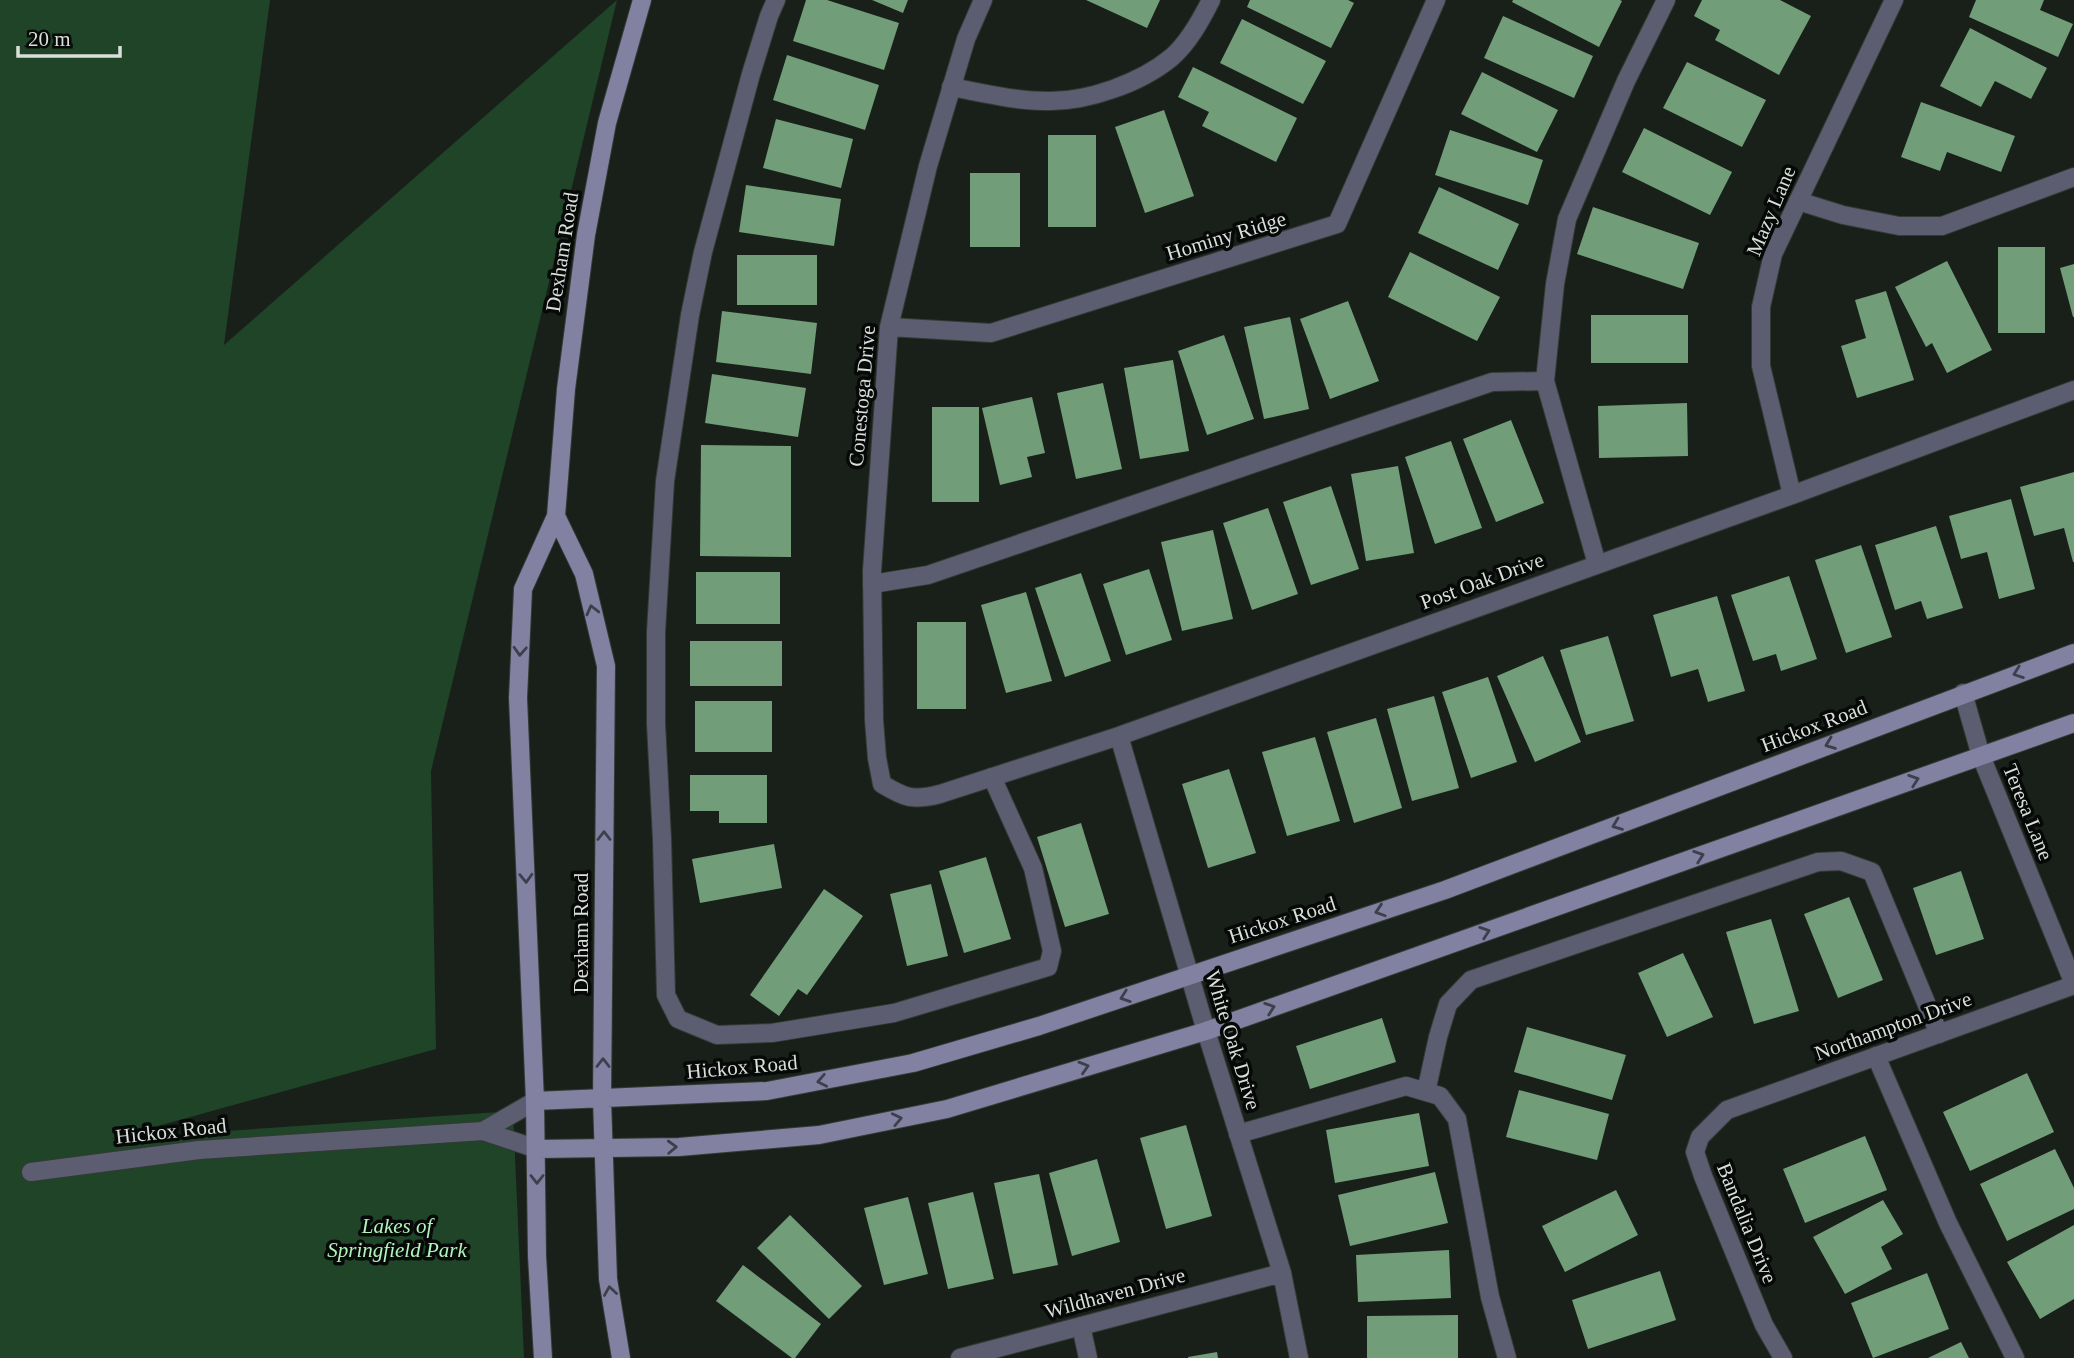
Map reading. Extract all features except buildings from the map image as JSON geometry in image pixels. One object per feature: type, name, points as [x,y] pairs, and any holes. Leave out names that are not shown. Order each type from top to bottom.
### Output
[{"type":"street","name":"Dexham Road","points":[[543,1358],[537,1256],[537,1149],[518,698],[523,589],[556,516],[566,389],[586,235],[607,123],[642,0]]},
{"type":"street","points":[[776,0],[741,108],[703,253],[665,481],[656,632],[656,724],[666,995],[678,1019],[716,1035],[772,1034],[894,1013],[1048,967],[1052,951],[1033,868],[992,777]]},
{"type":"street","name":"Conestoga Drive","points":[[902,796],[882,784],[874,720],[872,584],[889,327],[928,166],[966,39],[982,0]]},
{"type":"street","points":[[951,88],[1049,102],[1095,95],[1139,80],[1173,56],[1198,26],[1211,0]]},
{"type":"street","name":"Hominy Ridge","points":[[889,327],[991,333],[1337,224],[1436,0]]},
{"type":"street","points":[[1597,564],[1545,381],[1546,352],[1567,219],[1626,81],[1666,0]]},
{"type":"street","name":"Mazy Lane","points":[[1792,495],[1761,366],[1761,307],[1773,254],[1887,2]]},
{"type":"street","points":[[1798,201],[1843,215],[1899,226],[1942,226],[2074,177]]},
{"type":"street","points":[[872,584],[928,575],[1492,382],[1545,381]]},
{"type":"street","name":"Post Oak Drive","points":[[902,796],[920,799],[1119,736],[1792,495],[2074,390]]},
{"type":"street","name":"Dexham Road","points":[[556,516],[584,574],[606,666],[604,1149],[608,1279],[621,1358]]},
{"type":"street","name":"Hickox Road","points":[[483,1130],[535,1101],[767,1091],[913,1063],[1039,1026],[1445,890],[2074,653]]},
{"type":"street","name":"Teresa Lane","points":[[1962,694],[1981,756],[2074,984]]},
{"type":"street","name":"Hickox Road","points":[[31,1172],[199,1150],[483,1130],[537,1149],[691,1146],[819,1135],[947,1109],[1206,1031],[2074,723]]},
{"type":"street","name":"White Oak Drive","points":[[1119,736],[1189,975],[1282,1273],[1299,1358]]},
{"type":"street","points":[[1426,1092],[1448,1004],[1471,980],[1818,862],[1841,861],[1872,872],[1939,1034]]},
{"type":"street","name":"Northampton Drive","points":[[1727,1110],[2074,984]]},
{"type":"street","points":[[1876,1056],[1948,1223],[2015,1358]]},
{"type":"street","points":[[1238,1135],[1406,1086],[1440,1096],[1457,1119],[1490,1297],[1507,1358]]},
{"type":"street","name":"Bandalia Drive","points":[[1727,1110],[1700,1137],[1695,1152],[1764,1325],[1783,1358]]},
{"type":"street","name":"Wildhaven Drive","points":[[960,1358],[1282,1273]]},
{"type":"street","points":[[1081,1326],[1088,1358]]},
{"type":"green space","name":"Lakes of Springfield Park","points":[[0,0],[270,0],[224,345],[617,0],[431,771],[436,1049],[111,1139],[513,1111],[524,1358],[0,1358]]}]
